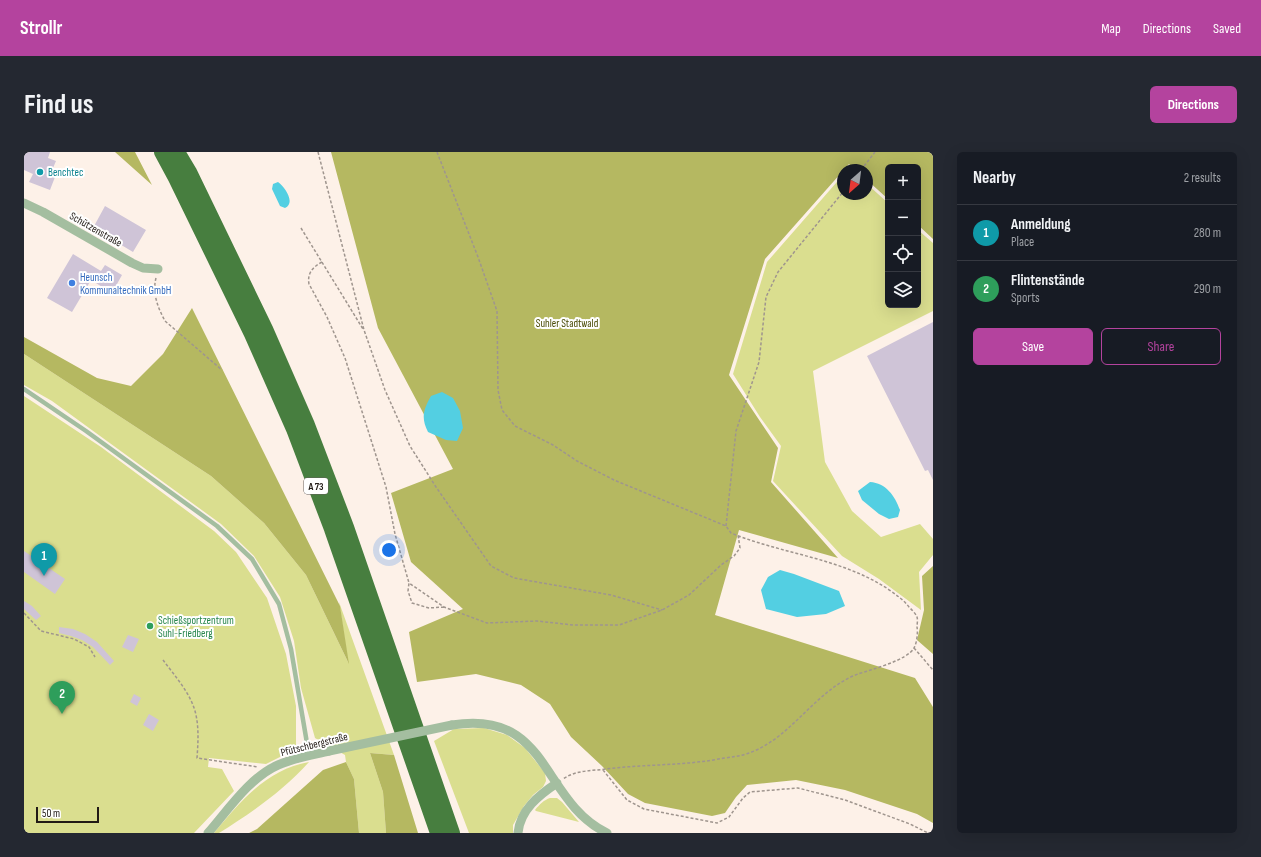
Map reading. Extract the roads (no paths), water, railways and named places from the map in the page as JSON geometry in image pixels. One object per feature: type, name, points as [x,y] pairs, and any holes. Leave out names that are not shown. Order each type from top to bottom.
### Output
[{"type":"highway","name":"A 73","points":[[162,152],[252,334],[294,429],[332,529],[438,833]]},
{"type":"highway","name":"A 73","points":[[178,152],[262,322],[307,426],[346,527],[452,833]]},
{"type":"street","name":"Schützenstraße","points":[[24,203],[43,212],[132,263],[143,268],[158,269]]},
{"type":"street","name":"Pfütschbergstraße","points":[[208,833],[246,789],[270,770],[283,763],[309,755],[452,724],[476,722],[490,723],[501,727],[523,740],[543,762],[571,804],[591,824],[607,833]]},
{"type":"street","points":[[518,833],[524,815],[529,806],[541,794],[557,783]]},
{"type":"lane","points":[[24,389],[86,431],[217,526],[252,559],[279,604],[291,649],[309,755]]},
{"type":"water","points":[[278,182],[284,187],[288,195],[290,203],[285,208],[280,206],[272,189],[273,184]]},
{"type":"water","points":[[442,392],[453,398],[460,411],[463,428],[457,441],[446,440],[428,432],[424,422],[426,406],[431,396]]},
{"type":"water","points":[[870,482],[881,485],[893,495],[900,510],[898,517],[889,519],[879,514],[862,500],[858,491]]},
{"type":"water","points":[[780,570],[839,591],[845,606],[826,614],[797,617],[766,609],[761,590],[768,577]]},
{"type":"place","name":"Benchtec","points":[[40,172]]},
{"type":"place","name":"Heunsch Kommunaltechnik GmbH","points":[[72,283]]},
{"type":"place","name":"Anmeldung","points":[[44,576]]},
{"type":"place","name":"Schießsportzentrum Suhl-Friedberg","points":[[150,626]]},
{"type":"place","name":"Flintenstände","points":[[62,714]]},
{"type":"park label","name":"Suhler Stadtwald","points":[[567,323]]}]
